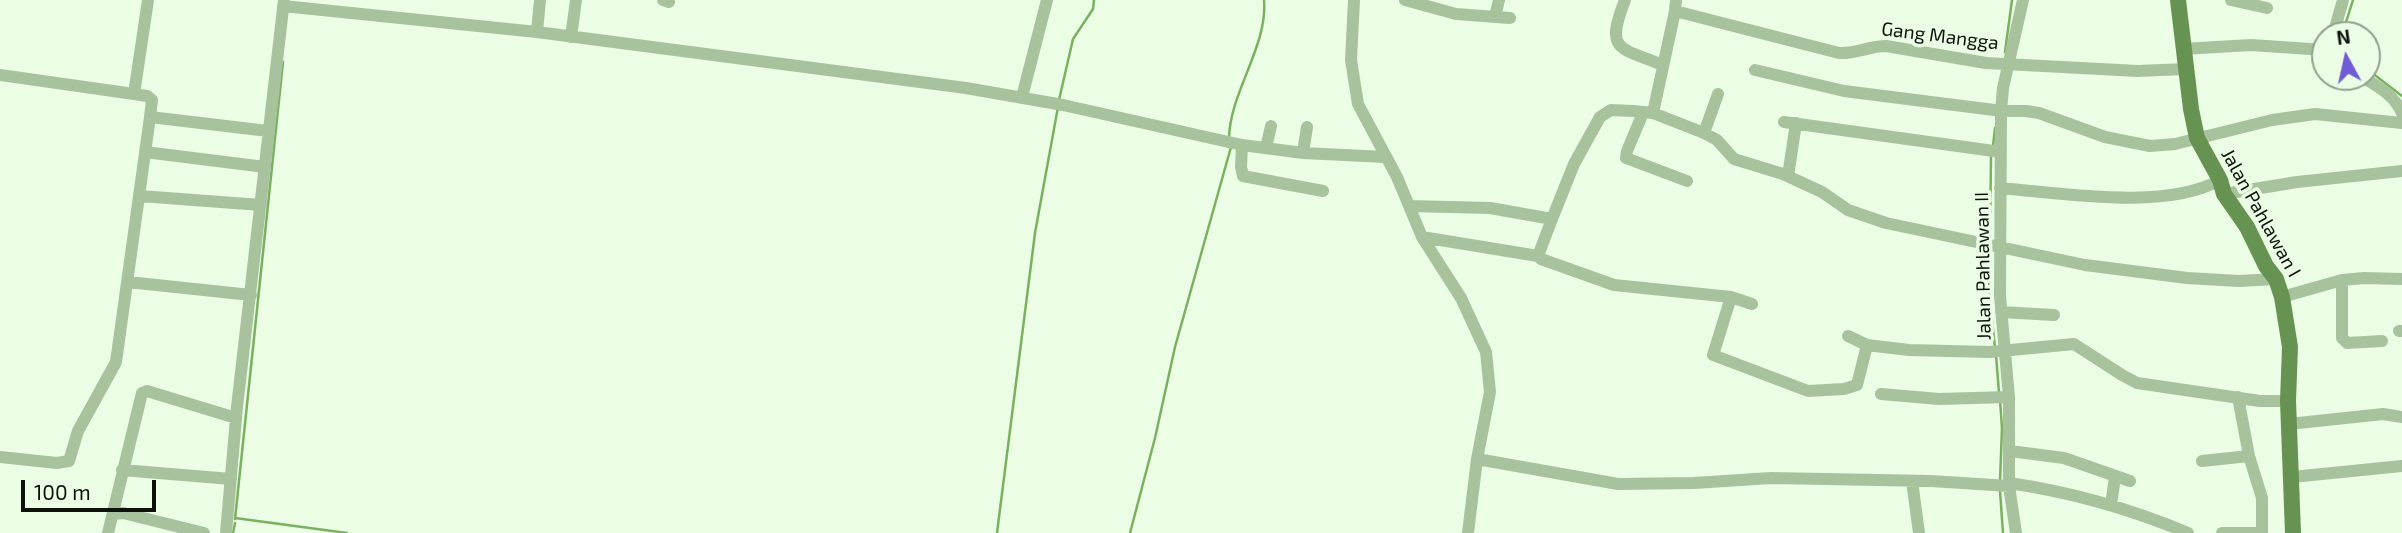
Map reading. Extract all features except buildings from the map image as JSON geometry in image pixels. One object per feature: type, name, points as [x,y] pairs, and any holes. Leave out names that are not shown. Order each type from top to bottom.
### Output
[{"type":"main road","name":"Jalan Pahlawan I","points":[[2178,0],[2197,138],[2218,186],[2247,228],[2266,266],[2276,279],[2282,297],[2290,347],[2288,401],[2293,533]]},
{"type":"street","points":[[135,94],[148,0]]},
{"type":"street","points":[[537,32],[540,0]]},
{"type":"street","points":[[571,37],[576,0]]},
{"type":"street","points":[[1022,97],[1047,0]]},
{"type":"street","points":[[1354,0],[1351,60],[1358,104],[1422,237],[1461,298],[1486,352],[1490,393],[1468,533]]},
{"type":"street","points":[[1405,0],[1455,13],[1510,18]]},
{"type":"street","points":[[1495,17],[1499,0]]},
{"type":"street","points":[[1625,0],[1614,30],[1618,44],[1663,65]]},
{"type":"street","name":"Jalan Pahlawan II","points":[[2016,533],[2005,485],[2010,451],[2007,397],[1999,351],[1999,152],[2008,64],[2023,0]]},
{"type":"street","points":[[2231,0],[2267,8]]},
{"type":"street","points":[[2337,21],[2343,0]]},
{"type":"street","points":[[226,533],[236,418],[283,2],[965,88],[1022,97],[1233,143],[1303,153],[1385,157]]},
{"type":"street","points":[[1676,5],[1663,65],[1648,113],[1627,151],[1626,158],[1687,180]]},
{"type":"street","name":"Gang Mangga","points":[[1676,5],[1839,53],[1849,54],[1886,46],[1986,63],[2138,71],[2186,69]]},
{"type":"street","points":[[2183,50],[2251,45],[2311,49]]},
{"type":"street","points":[[1755,70],[1844,90],[1987,110],[2026,110],[2105,137],[2150,146],[2175,144],[2272,120],[2315,114],[2402,123]]},
{"type":"street","points":[[0,75],[135,94],[147,96],[152,100],[116,362],[78,430],[69,461],[57,463],[0,457]]},
{"type":"street","points":[[2381,88],[2398,104],[2402,113]]},
{"type":"street","points":[[1704,133],[1718,94]]},
{"type":"street","points":[[1538,256],[1574,164],[1600,117],[1611,110],[1648,113],[1704,133],[1717,140],[1734,159],[1788,176],[1822,192],[1848,210],[1886,223],[2085,265],[2187,278],[2239,281],[2276,279]]},
{"type":"street","points":[[150,117],[268,131]]},
{"type":"street","points":[[1788,176],[1790,122],[1999,152]]},
{"type":"street","points":[[1266,148],[1271,127]]},
{"type":"street","points":[[1303,153],[1307,127]]},
{"type":"street","points":[[1233,143],[1243,176],[1323,191]]},
{"type":"street","points":[[145,152],[265,167]]},
{"type":"street","points":[[2000,188],[2127,197],[2166,195],[2218,186],[2402,171]]},
{"type":"street","points":[[140,197],[261,205]]},
{"type":"street","points":[[1409,206],[1490,208],[1552,219]]},
{"type":"street","points":[[1422,237],[1538,256],[1614,285],[1731,297],[1752,304]]},
{"type":"street","points":[[2282,297],[2342,280],[2402,279]]},
{"type":"street","points":[[2342,280],[2342,338],[2347,343],[2382,341]]},
{"type":"street","points":[[128,282],[251,295]]},
{"type":"street","points":[[1731,297],[1713,355],[1802,389],[1821,392],[1857,385],[1867,345]]},
{"type":"street","points":[[2001,312],[2054,315]]},
{"type":"street","points":[[1848,336],[1867,345],[1909,350],[1999,351],[2074,344],[2137,383],[2260,401],[2288,401]]},
{"type":"street","points":[[108,533],[140,396],[147,391],[236,418]]},
{"type":"street","points":[[1881,394],[1939,399],[2007,397]]},
{"type":"street","points":[[2222,533],[2262,533],[2262,498],[2249,456],[2239,398]]},
{"type":"street","points":[[2289,424],[2383,414],[2402,417]]},
{"type":"street","points":[[2010,451],[2064,458],[2130,481]]},
{"type":"street","points":[[2202,461],[2249,456]]},
{"type":"street","points":[[1478,459],[1618,484],[1771,478],[2031,486],[2111,505],[2188,533]]},
{"type":"street","points":[[2292,477],[2402,466]]},
{"type":"street","points":[[122,470],[231,479]]},
{"type":"street","points":[[2111,505],[2115,477]]},
{"type":"street","points":[[1912,481],[1919,533]]},
{"type":"street","points":[[114,514],[123,513],[204,533]]},
{"type":"waterway","points":[[1059,100],[1073,39],[1093,9],[1094,0]]},
{"type":"waterway","points":[[1229,138],[1235,104],[1260,34],[1264,0]]},
{"type":"waterway","points":[[2005,52],[2012,0]]},
{"type":"waterway","points":[[2346,21],[2353,0]]},
{"type":"waterway","points":[[235,519],[283,62]]},
{"type":"waterway","points":[[2381,80],[2402,96]]},
{"type":"waterway","points":[[997,533],[1035,233],[1058,107]]},
{"type":"waterway","points":[[1993,146],[1995,128]]},
{"type":"waterway","points":[[1130,533],[1175,347],[1231,147]]},
{"type":"waterway","points":[[1990,240],[1991,156]]},
{"type":"waterway","points":[[1989,250],[1988,282],[1995,348]]},
{"type":"waterway","points":[[1996,355],[1999,393]]},
{"type":"waterway","points":[[2000,400],[2000,481]]},
{"type":"waterway","points":[[2000,491],[2003,533]]},
{"type":"waterway","points":[[235,518],[347,533]]},
{"type":"waterway","points":[[233,533],[235,523]]}]
